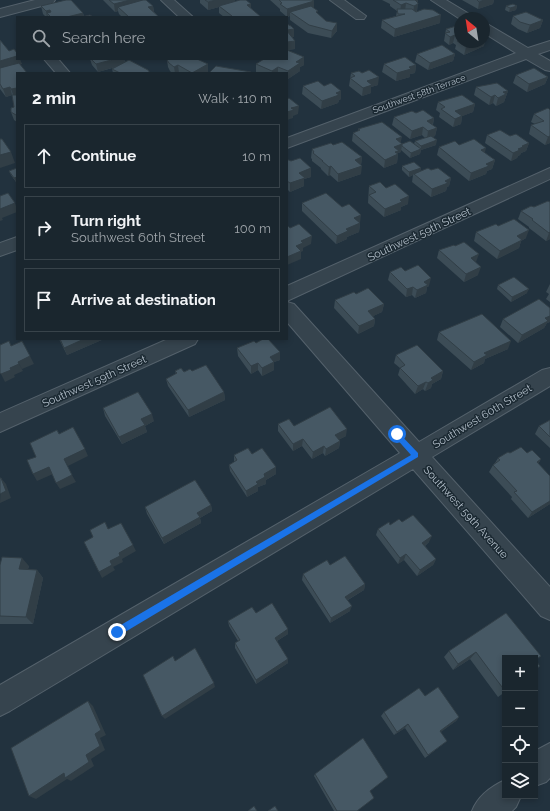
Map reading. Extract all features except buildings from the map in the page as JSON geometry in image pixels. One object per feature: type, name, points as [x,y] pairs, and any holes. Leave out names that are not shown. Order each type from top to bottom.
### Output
[{"type":"street","points":[[4,12],[49,0]]},
{"type":"street","points":[[167,0],[186,16]]},
{"type":"street","points":[[336,0],[360,16]]},
{"type":"street","points":[[437,0],[457,12]]},
{"type":"street","points":[[0,1],[4,12],[16,20]]},
{"type":"street","points":[[490,32],[550,67]]},
{"type":"street","name":"Southwest 58th Terrace","points":[[288,143],[550,45]]},
{"type":"street","points":[[52,60],[62,72]]},
{"type":"street","name":"Southwest 59th Street","points":[[288,294],[550,173]]},
{"type":"street","points":[[0,250],[16,243]]},
{"type":"street","name":"Southwest 59th Avenue","points":[[288,310],[550,607]]},
{"type":"street","name":"Southwest 59th Street","points":[[0,423],[186,340]]},
{"type":"street","name":"Southwest 60th Street","points":[[0,701],[550,376]]},
{"type":"street","points":[[538,768],[550,758]]},
{"type":"street","points":[[488,811],[502,799]]},
{"type":"route","points":[[117,632],[416,455],[397,434]]}]
